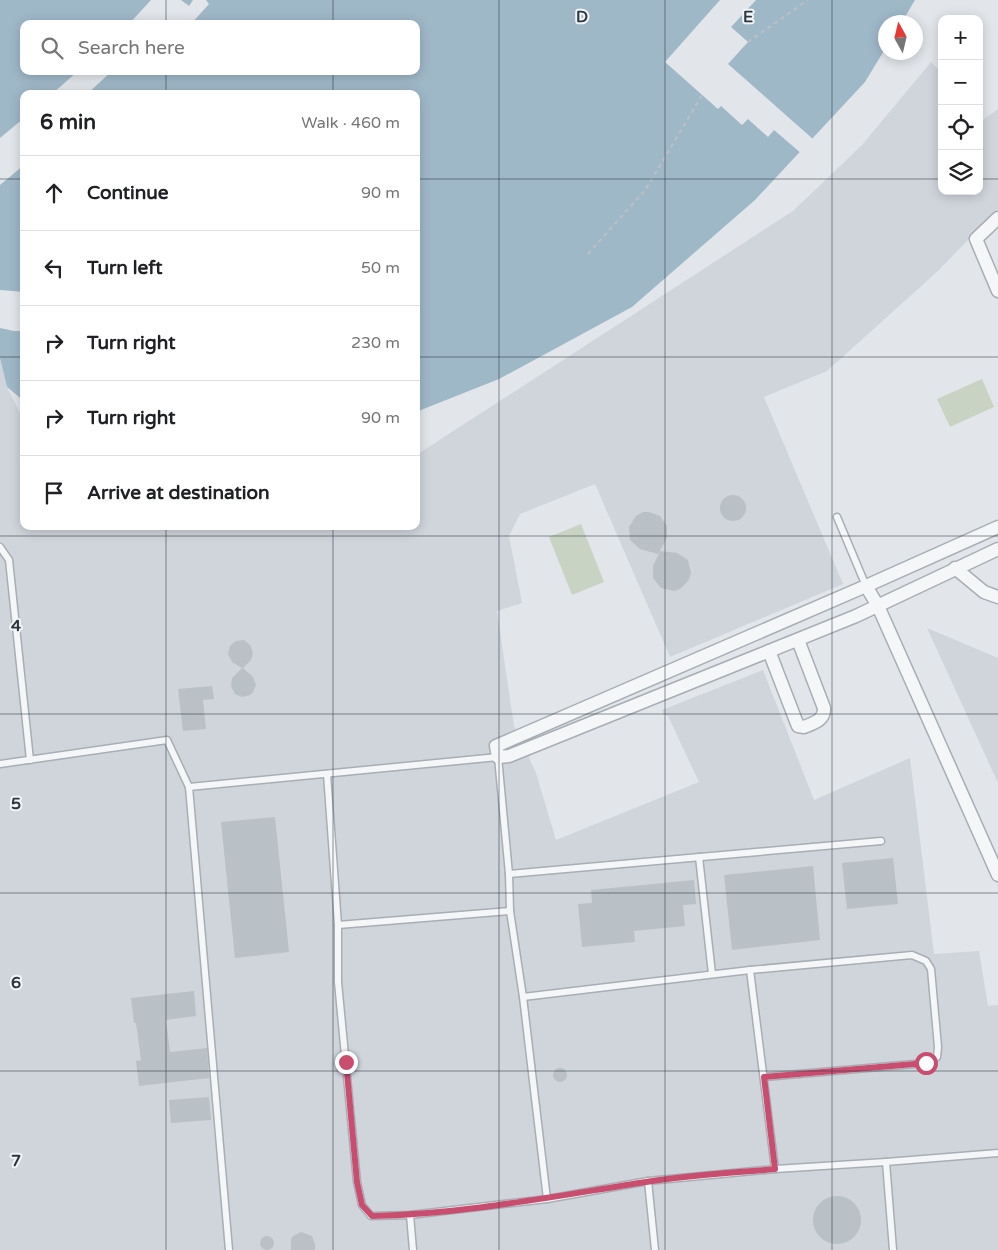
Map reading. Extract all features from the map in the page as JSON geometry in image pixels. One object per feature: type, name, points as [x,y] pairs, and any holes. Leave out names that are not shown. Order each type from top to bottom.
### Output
[{"type":"street","points":[[998,218],[976,239],[998,291]]},
{"type":"street","points":[[497,752],[998,527]]},
{"type":"street","points":[[497,752],[509,756],[798,640],[878,606],[998,549]]},
{"type":"street","points":[[955,568],[984,592],[998,598]]},
{"type":"street","points":[[866,586],[878,606],[998,875]]},
{"type":"street","points":[[769,651],[798,726],[804,727],[822,718],[824,714],[798,640]]},
{"type":"lane","points":[[837,517],[866,586]]},
{"type":"lane","points":[[0,548],[9,560],[30,760]]},
{"type":"lane","points":[[0,764],[167,740],[189,788],[230,1250]]},
{"type":"lane","points":[[189,788],[327,774],[497,752],[509,874],[510,911],[523,996],[547,1199]]},
{"type":"lane","points":[[327,774],[338,925],[338,982],[357,1182],[362,1205],[372,1216],[410,1215],[547,1199],[648,1182],[775,1169],[998,1153]]},
{"type":"lane","points":[[509,874],[881,841]]},
{"type":"lane","points":[[699,857],[712,974]]},
{"type":"lane","points":[[338,925],[510,911]]},
{"type":"lane","points":[[523,996],[712,974],[912,955],[926,961],[931,969],[938,1047],[937,1057],[926,1063],[764,1077]]},
{"type":"lane","points":[[750,970],[775,1169]]},
{"type":"lane","points":[[886,1162],[893,1250]]},
{"type":"lane","points":[[648,1182],[655,1250]]},
{"type":"lane","points":[[410,1215],[413,1250]]},
{"type":"path","points":[[748,42],[808,0]]},
{"type":"path","points":[[588,254],[646,189],[702,95]]},
{"type":"shaded area","points":[[931,62],[938,70],[938,195],[983,195],[983,120],[998,109],[998,209],[938,271],[827,371],[764,397],[843,584],[670,657],[595,484],[520,514],[509,536],[522,603],[497,611],[514,726],[536,773],[556,840],[699,782],[668,716],[663,714],[662,710],[763,670],[814,800],[910,758],[934,954],[979,951],[988,1006],[998,1005],[998,1250],[0,1250],[0,358],[7,387],[20,413],[20,530],[420,530],[420,452],[793,211],[862,145]]},
{"type":"shaded area","points":[[927,628],[998,658],[998,783]]},
{"type":"green space","points":[[982,379],[994,407],[950,427],[937,399]]},
{"type":"green space","points":[[581,524],[604,582],[572,595],[549,537]]},
{"type":"water","points":[[0,0],[915,0],[906,15],[878,15],[878,60],[865,82],[755,200],[632,307],[499,379],[420,410],[420,90],[20,90],[20,398],[7,387],[0,358]]},
{"type":"pier","points":[[151,0],[181,0],[189,6],[193,0],[206,0],[209,4],[195,20],[133,20]]},
{"type":"pier","points":[[720,0],[756,0],[731,27],[748,42],[728,64],[814,140],[802,154],[774,130],[768,137],[748,119],[742,125],[721,106],[718,109],[665,62]]},
{"type":"pier","points":[[73,75],[108,75],[91,90],[57,90]]},
{"type":"pier","points":[[20,121],[20,168],[0,185],[0,138]]},
{"type":"pier","points":[[0,290],[20,292],[20,331],[0,328]]},
{"type":"building","points":[[733,495],[742,499],[746,508],[742,517],[733,521],[724,517],[720,508],[724,499]]},
{"type":"building","points":[[643,512],[660,516],[667,526],[667,538],[658,554],[640,549],[630,540],[629,527],[636,516]]},
{"type":"building","points":[[660,551],[677,553],[688,560],[691,573],[689,580],[680,589],[674,591],[661,588],[653,578],[653,566]]},
{"type":"building","points":[[244,640],[250,645],[253,653],[251,660],[243,668],[253,677],[256,685],[250,695],[242,697],[235,694],[231,686],[232,678],[242,668],[232,662],[228,654],[233,643]]},
{"type":"building","points":[[212,686],[214,699],[203,700],[206,729],[183,731],[178,689]]},
{"type":"building","points":[[275,817],[289,952],[235,958],[221,822]]},
{"type":"building","points":[[893,858],[898,904],[847,909],[842,863]]},
{"type":"building","points":[[813,866],[820,940],[732,950],[724,875]]},
{"type":"building","points":[[694,880],[696,904],[683,905],[685,926],[634,931],[635,942],[582,947],[578,904],[592,903],[591,890]]},
{"type":"building","points":[[194,991],[196,1016],[166,1020],[170,1052],[207,1048],[209,1078],[139,1086],[136,1061],[141,1060],[131,998]]},
{"type":"building","points":[[557,1068],[563,1068],[567,1075],[563,1082],[557,1082],[553,1078],[553,1072]]},
{"type":"building","points":[[209,1097],[211,1120],[171,1123],[169,1100]]},
{"type":"building","points":[[837,1196],[846,1198],[854,1203],[859,1211],[861,1220],[859,1229],[854,1237],[846,1242],[837,1244],[828,1242],[820,1237],[815,1229],[813,1220],[815,1211],[820,1203],[828,1198]]},
{"type":"building","points":[[301,1232],[312,1236],[315,1250],[291,1250],[291,1239]]},
{"type":"building","points":[[264,1236],[270,1236],[274,1243],[270,1250],[264,1250],[260,1246],[260,1240]]},
{"type":"route","points":[[346,1062],[357,1182],[362,1205],[372,1216],[410,1215],[547,1199],[648,1182],[775,1169],[764,1077],[926,1063]]}]
